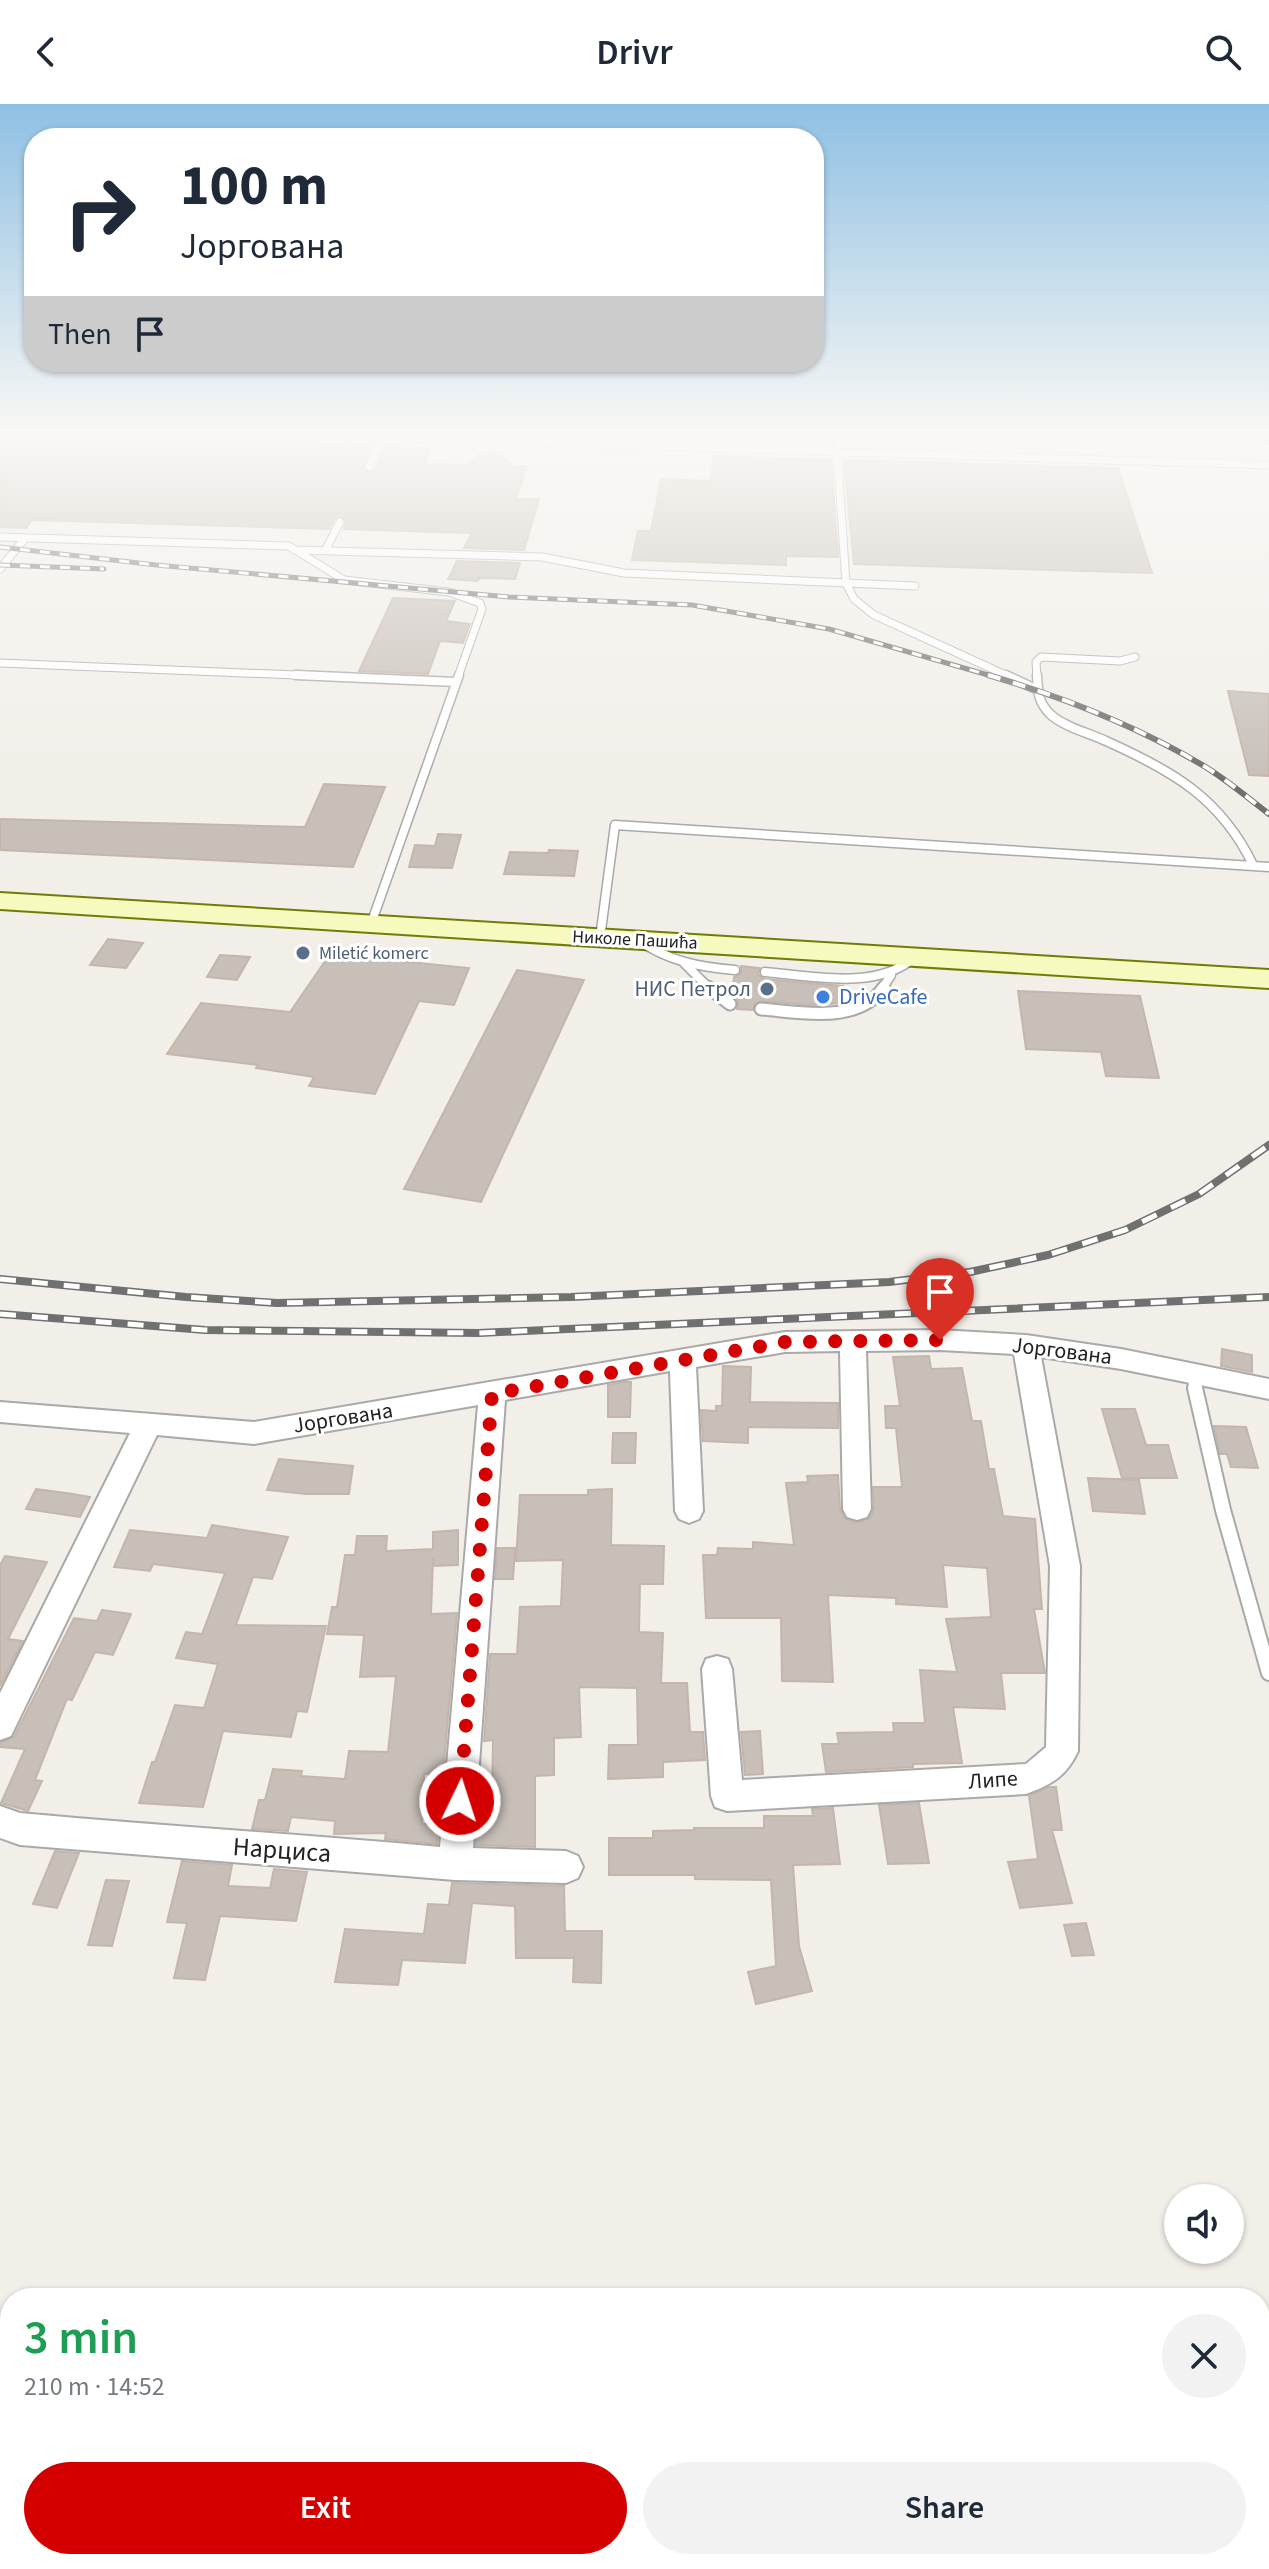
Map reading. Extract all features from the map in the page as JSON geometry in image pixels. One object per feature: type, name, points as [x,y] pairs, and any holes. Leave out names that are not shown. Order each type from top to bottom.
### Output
[{"type":"main road","name":"Николе Пашића","points":[[0,901],[1269,979]]},
{"type":"street","name":"Јоргована","points":[[0,1412],[254,1433],[785,1342],[940,1340],[1026,1345],[1121,1359],[1269,1389]]},
{"type":"street","points":[[853,1341],[857,1509]]},
{"type":"street","name":"Липе","points":[[717,1669],[727,1796],[1026,1779],[1038,1775],[1056,1761],[1062,1751],[1065,1566],[1026,1345]]},
{"type":"street","points":[[683,1361],[689,1511]]},
{"type":"street","points":[[455,1864],[492,1394]]},
{"type":"street","points":[[0,1726],[148,1425]]},
{"type":"street","name":"Нарциса","points":[[0,1822],[20,1829],[149,1841],[267,1847],[455,1864],[566,1867]]},
{"type":"lane","points":[[0,569],[16,549]]},
{"type":"lane","points":[[294,549],[542,557],[566,560],[599,571],[624,573],[915,586]]},
{"type":"lane","points":[[294,549],[344,580],[449,592],[480,603],[482,609],[371,924]]},
{"type":"lane","points":[[844,549],[846,583],[854,599],[874,615],[1038,690]]},
{"type":"lane","points":[[1135,657],[1120,661],[1041,657],[1036,662],[1038,699],[1052,716],[1186,783],[1225,815],[1244,839],[1253,865]]},
{"type":"lane","points":[[0,663],[456,682]]},
{"type":"lane","points":[[600,938],[615,825],[1269,867]]},
{"type":"lane","points":[[638,940],[651,950],[684,963],[735,970]]},
{"type":"lane","points":[[765,972],[856,977],[891,975],[909,967],[915,957]]},
{"type":"lane","points":[[684,963],[730,1004]]},
{"type":"lane","points":[[761,1009],[845,1013],[874,999],[891,975]]},
{"type":"lane","points":[[1192,1374],[1223,1510],[1269,1673]]},
{"type":"building","points":[[634,549],[837,549],[838,557],[786,556],[786,565],[632,560]]},
{"type":"building","points":[[853,549],[1144,549],[1152,573],[854,564]]},
{"type":"building","points":[[457,561],[520,563],[515,579],[448,579]]},
{"type":"building","points":[[393,598],[455,601],[446,621],[470,624],[463,643],[440,641],[428,674],[359,671]]},
{"type":"building","points":[[1228,691],[1269,694],[1269,776],[1249,775]]},
{"type":"building","points":[[324,784],[385,787],[353,867],[0,850],[0,819],[305,827]]},
{"type":"building","points":[[438,834],[461,835],[452,868],[409,867],[415,845],[435,846]]},
{"type":"building","points":[[549,850],[578,851],[574,876],[504,874],[510,852],[548,853]]},
{"type":"building","points":[[108,939],[143,943],[126,968],[90,965]]},
{"type":"building","points":[[330,954],[469,968],[454,1005],[419,1001],[375,1094],[309,1086],[314,1077],[256,1068],[258,1065],[167,1054],[201,1003],[290,1012]]},
{"type":"building","points":[[220,955],[250,957],[237,980],[207,977]]},
{"type":"building","name":"НИС Петрол","points":[[741,966],[760,968],[758,974],[764,979],[843,986],[842,1003],[810,1005],[761,1001],[755,1004],[753,1010],[737,1009],[738,1002],[732,995],[734,977],[741,973]]},
{"type":"building","points":[[517,970],[584,980],[481,1202],[404,1189]]},
{"type":"building","points":[[1018,991],[1140,996],[1159,1078],[1106,1076],[1101,1052],[1026,1049]]},
{"type":"building","points":[[1222,1349],[1252,1355],[1252,1372],[1221,1366]]},
{"type":"building","points":[[929,1356],[931,1369],[962,1368],[972,1421],[981,1421],[989,1469],[994,1469],[1003,1516],[1035,1519],[1042,1609],[1034,1609],[1045,1673],[1001,1673],[1005,1709],[953,1707],[962,1763],[826,1772],[822,1744],[839,1744],[837,1733],[894,1732],[893,1723],[925,1723],[920,1670],[957,1672],[946,1619],[991,1617],[987,1568],[943,1565],[947,1607],[896,1604],[896,1598],[828,1595],[833,1682],[782,1681],[781,1618],[706,1618],[703,1555],[717,1555],[718,1548],[753,1549],[753,1542],[794,1545],[786,1483],[808,1482],[807,1476],[838,1475],[840,1509],[844,1518],[856,1523],[870,1518],[874,1509],[873,1487],[902,1487],[896,1428],[886,1428],[885,1406],[900,1406],[893,1357]]},
{"type":"building","points":[[723,1366],[751,1367],[750,1402],[838,1403],[838,1428],[748,1427],[748,1443],[703,1441],[701,1410],[716,1411],[716,1406],[722,1406]]},
{"type":"building","points":[[631,1382],[630,1417],[608,1417],[608,1385]]},
{"type":"building","points":[[1102,1409],[1135,1409],[1146,1445],[1168,1445],[1177,1478],[1122,1478]]},
{"type":"building","points":[[1214,1426],[1246,1427],[1258,1468],[1231,1467],[1227,1454],[1220,1454]]},
{"type":"building","points":[[613,1433],[636,1433],[635,1463],[612,1463]]},
{"type":"building","points":[[279,1459],[353,1466],[349,1494],[267,1490]]},
{"type":"building","points":[[1088,1478],[1139,1480],[1145,1514],[1093,1511]]},
{"type":"building","points":[[36,1489],[90,1497],[80,1517],[26,1509]]},
{"type":"building","points":[[612,1489],[611,1545],[664,1546],[663,1584],[640,1584],[639,1632],[663,1633],[661,1683],[687,1683],[690,1732],[703,1732],[705,1760],[663,1762],[663,1777],[608,1779],[609,1745],[638,1745],[637,1688],[579,1687],[581,1737],[554,1738],[554,1775],[535,1776],[535,1847],[476,1845],[480,1797],[492,1796],[493,1740],[484,1741],[490,1654],[517,1654],[520,1607],[561,1606],[563,1560],[516,1561],[520,1495],[588,1495],[588,1490]]},
{"type":"building","points":[[212,1525],[288,1537],[272,1579],[253,1577],[236,1625],[326,1626],[307,1712],[297,1711],[291,1737],[223,1731],[203,1807],[139,1803],[175,1705],[204,1708],[218,1664],[176,1658],[186,1632],[202,1634],[225,1573],[153,1564],[150,1571],[114,1567],[130,1530],[207,1538]]},
{"type":"building","points":[[458,1530],[458,1565],[433,1566],[433,1558],[431,1614],[457,1613],[443,1774],[424,1774],[422,1824],[439,1823],[437,1844],[385,1839],[386,1833],[334,1834],[335,1821],[291,1817],[288,1831],[252,1829],[259,1800],[265,1800],[273,1769],[302,1771],[301,1776],[345,1779],[349,1751],[388,1752],[396,1676],[360,1677],[364,1635],[327,1634],[332,1607],[337,1607],[345,1555],[355,1555],[357,1536],[387,1536],[386,1551],[433,1549],[433,1532]]},
{"type":"building","points":[[497,1548],[515,1548],[513,1579],[495,1579]]},
{"type":"building","points":[[5,1556],[47,1562],[8,1639],[23,1641],[0,1686],[0,1565]]},
{"type":"building","points":[[102,1610],[131,1614],[113,1655],[95,1652],[72,1700],[67,1699],[35,1780],[42,1781],[28,1811],[1,1803],[25,1749],[0,1747],[0,1743],[14,1737],[74,1618],[97,1621]]},
{"type":"building","points":[[760,1731],[763,1774],[745,1775],[741,1732]]},
{"type":"building","points":[[1056,1787],[1062,1830],[1052,1830],[1072,1903],[1020,1908],[1008,1862],[1038,1859],[1029,1796]]},
{"type":"building","points":[[919,1803],[929,1863],[888,1864],[879,1805]]},
{"type":"building","points":[[833,1808],[840,1864],[793,1865],[799,1946],[812,1991],[756,2004],[748,1972],[776,1966],[771,1880],[695,1879],[695,1875],[609,1875],[609,1838],[653,1838],[653,1831],[694,1828],[764,1828],[764,1816],[813,1816],[812,1809]]},
{"type":"building","points":[[55,1851],[79,1853],[57,1908],[33,1904]]},
{"type":"building","points":[[182,1861],[232,1865],[228,1886],[270,1888],[274,1869],[307,1872],[296,1921],[220,1916],[205,1980],[174,1978],[187,1923],[167,1922]]},
{"type":"building","points":[[106,1880],[129,1881],[112,1946],[88,1945]]},
{"type":"building","points":[[452,1883],[564,1886],[565,1931],[602,1931],[601,1983],[573,1982],[574,1958],[516,1958],[515,1906],[472,1903],[465,1963],[402,1960],[398,1985],[335,1982],[345,1929],[424,1934],[428,1904],[449,1905]]},
{"type":"building","points":[[1086,1923],[1094,1955],[1072,1956],[1064,1925]]},
{"type":"railway","points":[[18,549],[156,565],[509,597],[692,605],[829,629],[995,677]]},
{"type":"railway","points":[[0,565],[104,569]]},
{"type":"railway","points":[[988,675],[1072,703],[1153,738],[1213,771],[1269,814]]},
{"type":"railway","points":[[0,1279],[277,1303],[571,1297],[889,1282],[970,1272],[1048,1255],[1125,1230],[1199,1194],[1269,1145]]},
{"type":"railway","points":[[0,1314],[205,1330],[479,1333],[1269,1297]]},
{"type":"place","name":"Miletić komerc","points":[[303,953]]},
{"type":"place","name":"НИС Петрол","points":[[767,989]]},
{"type":"place","name":"DriveCafe","points":[[823,997]]},
{"type":"route","points":[[460,1801],[492,1394],[785,1342],[940,1340]]}]
